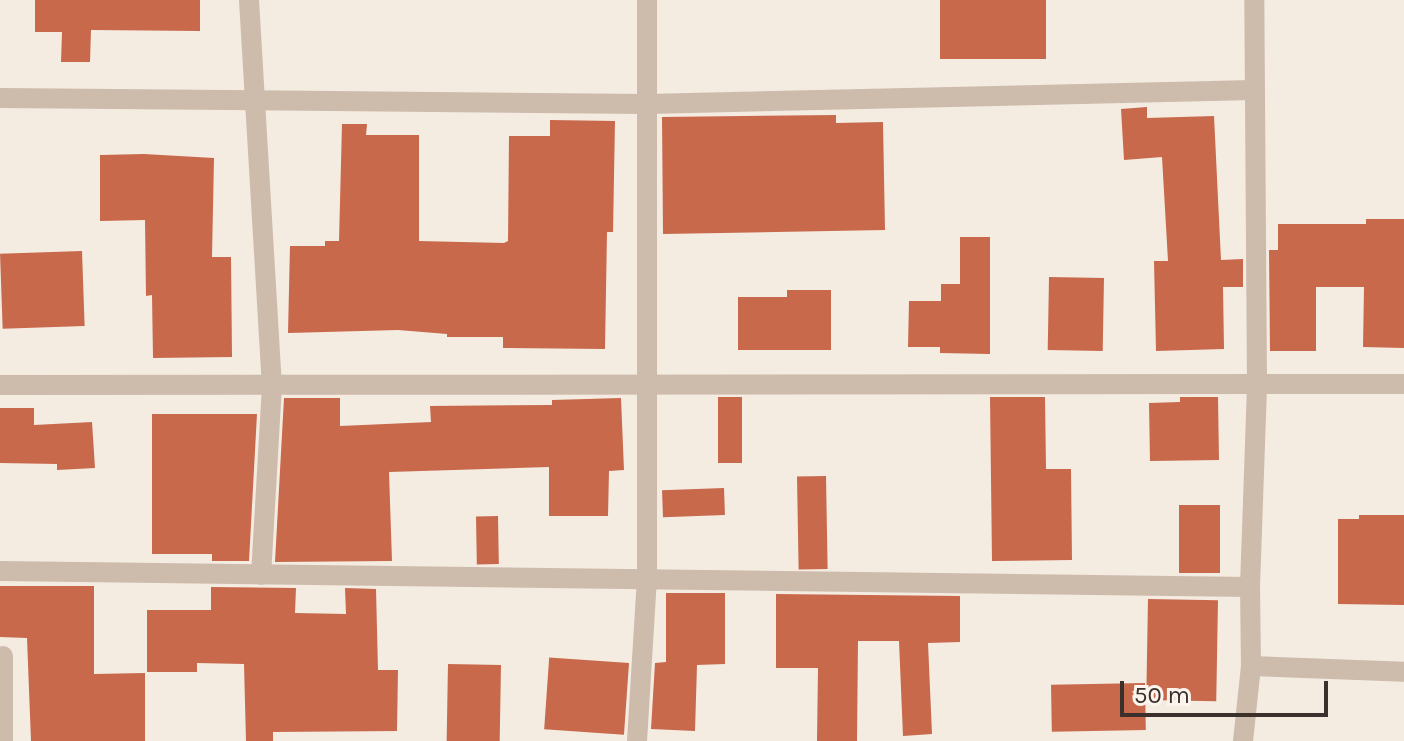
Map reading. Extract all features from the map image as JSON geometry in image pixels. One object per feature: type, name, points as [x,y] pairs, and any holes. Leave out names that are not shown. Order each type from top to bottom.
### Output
[{"type":"street","points":[[249,0],[272,385],[261,575]]},
{"type":"street","points":[[637,741],[647,577],[647,0]]},
{"type":"street","points":[[1243,741],[1251,666],[1250,587],[1257,385],[1254,0]]},
{"type":"street","points":[[0,98],[647,104],[1254,90]]},
{"type":"street","points":[[0,385],[1404,384]]},
{"type":"street","points":[[0,571],[1250,587]]},
{"type":"street","points":[[3,656],[3,741]]},
{"type":"street","points":[[1251,666],[1404,672]]},
{"type":"building","points":[[35,0],[200,0],[200,31],[91,30],[90,62],[61,62],[62,32],[35,32]]},
{"type":"building","points":[[940,0],[1046,0],[1046,59],[940,59]]},
{"type":"building","points":[[1147,107],[1147,118],[1214,116],[1221,260],[1243,259],[1243,287],[1223,287],[1224,349],[1156,351],[1154,261],[1168,261],[1162,157],[1124,160],[1121,109]]},
{"type":"building","points":[[836,115],[836,123],[883,122],[885,230],[663,234],[662,117]]},
{"type":"building","points":[[550,120],[615,121],[613,232],[607,232],[605,349],[503,348],[503,337],[447,337],[447,334],[398,330],[288,333],[290,246],[325,246],[325,241],[339,241],[342,124],[367,124],[366,135],[419,135],[419,241],[504,243],[508,241],[509,136],[550,136]]},
{"type":"building","points":[[100,155],[214,158],[212,257],[231,257],[232,357],[153,358],[152,295],[146,296],[145,220],[100,221]]},
{"type":"building","points":[[1366,219],[1404,219],[1404,348],[1363,347],[1364,287],[1316,287],[1316,351],[1270,351],[1269,250],[1278,250],[1278,224],[1366,224]]},
{"type":"building","points":[[960,237],[990,237],[990,354],[940,353],[940,347],[908,347],[909,301],[941,301],[941,284],[960,284]]},
{"type":"building","points":[[82,251],[85,326],[3,329],[0,254]]},
{"type":"building","points":[[1049,277],[1104,278],[1103,351],[1048,350]]},
{"type":"building","points":[[787,290],[831,290],[831,350],[738,350],[738,297],[787,297]]},
{"type":"building","points":[[718,397],[742,397],[742,463],[718,463]]},
{"type":"building","points":[[990,397],[1045,397],[1046,469],[1071,469],[1072,560],[992,561]]},
{"type":"building","points":[[1180,397],[1218,397],[1219,460],[1150,461],[1149,403],[1180,402]]},
{"type":"building","points":[[284,398],[340,398],[340,426],[431,422],[430,406],[552,405],[552,400],[621,398],[624,470],[609,471],[608,516],[549,516],[549,467],[389,472],[392,561],[275,562]]},
{"type":"building","points":[[0,408],[34,408],[34,425],[92,422],[95,468],[57,470],[57,464],[0,463]]},
{"type":"building","points":[[152,414],[257,414],[249,561],[212,561],[212,554],[152,554]]},
{"type":"building","points":[[826,476],[828,569],[799,569],[797,477]]},
{"type":"building","points":[[724,488],[725,515],[663,517],[662,490]]},
{"type":"building","points":[[1179,505],[1220,505],[1220,573],[1179,573]]},
{"type":"building","points":[[1359,515],[1404,515],[1404,605],[1338,604],[1338,519],[1359,519]]},
{"type":"building","points":[[476,516],[498,516],[499,564],[477,564]]},
{"type":"building","points":[[0,586],[94,586],[94,674],[145,673],[145,741],[31,741],[27,638],[0,637]]},
{"type":"building","points":[[211,587],[296,588],[295,613],[346,614],[345,588],[376,589],[378,670],[398,670],[397,731],[273,732],[273,741],[246,741],[244,664],[197,663],[197,672],[147,672],[147,610],[211,610]]},
{"type":"building","points":[[666,593],[725,593],[725,664],[697,665],[695,731],[651,729],[655,663],[666,662]]},
{"type":"building","points":[[776,594],[960,596],[960,642],[928,643],[932,734],[903,736],[899,641],[858,641],[857,741],[817,741],[818,668],[776,668]]},
{"type":"building","points":[[1148,599],[1218,600],[1216,701],[1146,700]]},
{"type":"building","points":[[549,657],[629,663],[624,735],[544,729]]},
{"type":"building","points":[[448,664],[501,665],[500,741],[447,741]]},
{"type":"building","points":[[1145,683],[1146,730],[1052,732],[1051,685]]}]
